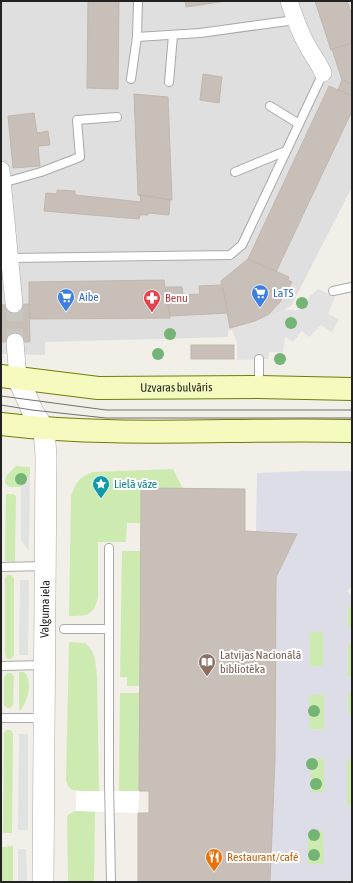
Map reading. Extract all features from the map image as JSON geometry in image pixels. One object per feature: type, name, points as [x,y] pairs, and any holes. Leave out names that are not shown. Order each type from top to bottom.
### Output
[{"type":"main road","name":"Uzvaras bulvāris","points":[[9,377],[98,388],[259,387],[352,389]]},
{"type":"main road","points":[[1,424],[44,429],[352,431]]},
{"type":"street","points":[[289,1],[295,20],[307,46],[318,62],[323,73]]},
{"type":"street","points":[[2,177],[4,223],[10,258],[14,304]]},
{"type":"street","points":[[15,342],[9,377],[44,429]]},
{"type":"street","name":"Valguma iela","points":[[43,882],[46,566],[46,480],[44,429]]},
{"type":"lane","points":[[131,79],[137,37],[138,1]]},
{"type":"lane","points":[[137,37],[200,34],[295,20]]},
{"type":"lane","points":[[169,82],[173,35]]},
{"type":"lane","points":[[10,258],[230,255],[242,245],[323,73]]},
{"type":"lane","points":[[270,106],[299,124]]},
{"type":"lane","points":[[2,177],[41,172],[80,157],[77,120],[117,117]]},
{"type":"lane","points":[[235,172],[286,151]]},
{"type":"lane","points":[[333,291],[352,287]]},
{"type":"lane","points":[[259,387],[260,359]]},
{"type":"lane","points":[[109,548],[109,783],[111,882]]},
{"type":"lane","points":[[1,567],[46,566]]},
{"type":"lane","points":[[64,629],[109,629]]},
{"type":"lane","points":[[1,666],[44,665]]},
{"type":"lane","points":[[1,718],[44,718]]},
{"type":"shaded area","points":[[1,1],[352,1],[352,187],[291,306],[266,319],[228,331],[228,337],[45,342],[45,355],[1,354]]},
{"type":"shaded area","points":[[318,289],[335,297],[328,314],[339,319],[332,332],[321,325],[309,337],[302,331],[293,342],[285,337],[283,352],[269,352],[268,359],[237,360],[237,342],[232,330],[270,317],[284,310],[306,308],[309,297]]},
{"type":"shaded area","points":[[352,471],[352,586],[347,591],[352,596],[352,608],[348,605],[347,625],[352,629],[352,644],[348,643],[347,677],[352,676],[352,691],[347,695],[348,712],[352,718],[352,758],[347,760],[347,805],[352,807],[352,882],[270,882],[275,760],[276,577],[297,534],[256,532],[257,473]],"holes":[[[309,632],[323,632],[323,666],[310,666]],[[309,695],[324,695],[324,729],[310,730]],[[311,758],[324,759],[324,792],[311,792]],[[323,831],[324,864],[308,864],[308,832]]]},
{"type":"shaded area","points":[[30,474],[29,551],[21,540],[21,487]]},
{"type":"shaded area","points":[[20,580],[29,580],[28,655],[19,655]]},
{"type":"shaded area","points":[[19,734],[28,734],[28,830],[18,830]]},
{"type":"shaded area","points":[[18,849],[26,849],[27,882],[18,882]]},
{"type":"green space","points":[[16,466],[30,467],[30,474],[21,487],[9,487],[5,483],[6,476]]},
{"type":"green space","points":[[173,469],[183,489],[141,488],[140,523],[127,523],[126,542],[98,542],[98,597],[94,608],[89,614],[69,616],[71,496],[76,484],[81,478],[93,472]]},
{"type":"green space","points":[[6,494],[13,494],[16,496],[15,562],[5,561]]},
{"type":"green space","points":[[122,551],[140,551],[139,686],[127,686],[127,677],[120,677]]},
{"type":"green space","points":[[7,575],[11,575],[14,578],[14,655],[11,659],[7,659],[5,654],[5,578]]},
{"type":"green space","points":[[348,605],[352,608],[352,629],[347,626]]},
{"type":"green space","points":[[309,632],[323,632],[324,666],[310,666]]},
{"type":"green space","points":[[69,642],[85,643],[91,650],[95,661],[97,675],[99,792],[72,790],[66,781]]},
{"type":"green space","points":[[348,642],[352,644],[352,676],[347,677]]},
{"type":"green space","points":[[19,672],[24,672],[29,681],[27,697],[21,710],[19,710]]},
{"type":"green space","points":[[7,673],[11,673],[14,677],[13,705],[10,708],[7,708],[4,705],[4,677]]},
{"type":"green space","points":[[352,691],[352,718],[348,712],[347,694]]},
{"type":"green space","points":[[120,693],[139,693],[139,791],[119,791]]},
{"type":"green space","points":[[309,695],[324,695],[324,729],[309,730]]},
{"type":"green space","points":[[6,730],[11,730],[13,734],[12,833],[3,833],[4,733]]},
{"type":"green space","points":[[311,758],[324,758],[324,792],[311,792]]},
{"type":"green space","points":[[352,758],[352,807],[347,805],[347,760]]},
{"type":"green space","points":[[76,811],[95,811],[94,882],[68,882],[67,817],[69,814]]},
{"type":"green space","points":[[307,831],[324,831],[324,864],[308,864]]},
{"type":"green space","points":[[13,846],[13,882],[2,882],[2,847]]},
{"type":"pier","points":[[76,791],[139,791],[138,813],[76,811]]},
{"type":"building","points":[[88,1],[119,1],[118,89],[87,88]]},
{"type":"building","points":[[185,1],[226,1],[186,7]]},
{"type":"building","points":[[315,1],[347,1],[352,15],[352,43],[331,50]]},
{"type":"building","points":[[352,43],[352,84],[342,80],[332,49]]},
{"type":"building","points":[[203,74],[222,77],[219,103],[200,100]]},
{"type":"building","points":[[342,80],[352,84],[352,96],[338,90]]},
{"type":"building","points":[[329,86],[352,96],[352,111],[276,272],[248,259]]},
{"type":"building","points":[[134,94],[168,97],[172,200],[138,195]]},
{"type":"building","points":[[34,113],[37,133],[48,131],[50,145],[38,146],[40,166],[13,168],[8,116]]},
{"type":"building","points":[[57,190],[75,191],[75,195],[141,202],[140,195],[170,200],[169,215],[148,213],[148,215],[140,215],[139,219],[44,211],[46,193],[57,194]]},
{"type":"building","points":[[248,259],[289,277],[288,280],[292,282],[280,302],[269,314],[255,321],[230,328],[221,281]]},
{"type":"building","points":[[164,280],[170,318],[29,319],[29,282]]},
{"type":"building","points":[[222,285],[228,313],[170,316],[166,287],[182,287],[183,295],[200,294],[199,286]]},
{"type":"building","points":[[29,304],[30,342],[1,342],[1,305]]},
{"type":"building","points":[[191,345],[234,345],[234,359],[191,359]]},
{"type":"building","name":"Latvijas Nacionālā bibliotēka","points":[[141,488],[245,489],[245,531],[297,534],[276,577],[275,760],[270,882],[138,882],[138,813],[149,813],[149,791],[139,791]]},
{"type":"tunnel","points":[[14,304],[15,342]]},
{"type":"tram line","points":[[1,396],[106,410],[352,410]]},
{"type":"tram line","points":[[1,405],[106,418],[352,418]]},
{"type":"place","name":"LaTS","points":[[260,308]]},
{"type":"place","name":"Aibe","points":[[66,312]]},
{"type":"place","name":"Benu","points":[[152,313]]},
{"type":"place","name":"Lielā vāze","points":[[101,499]]},
{"type":"place","name":"Latvijas Nacionālā bibliotēka","points":[[207,677]]},
{"type":"place","name":"Restaurant/café","points":[[214,872]]}]
